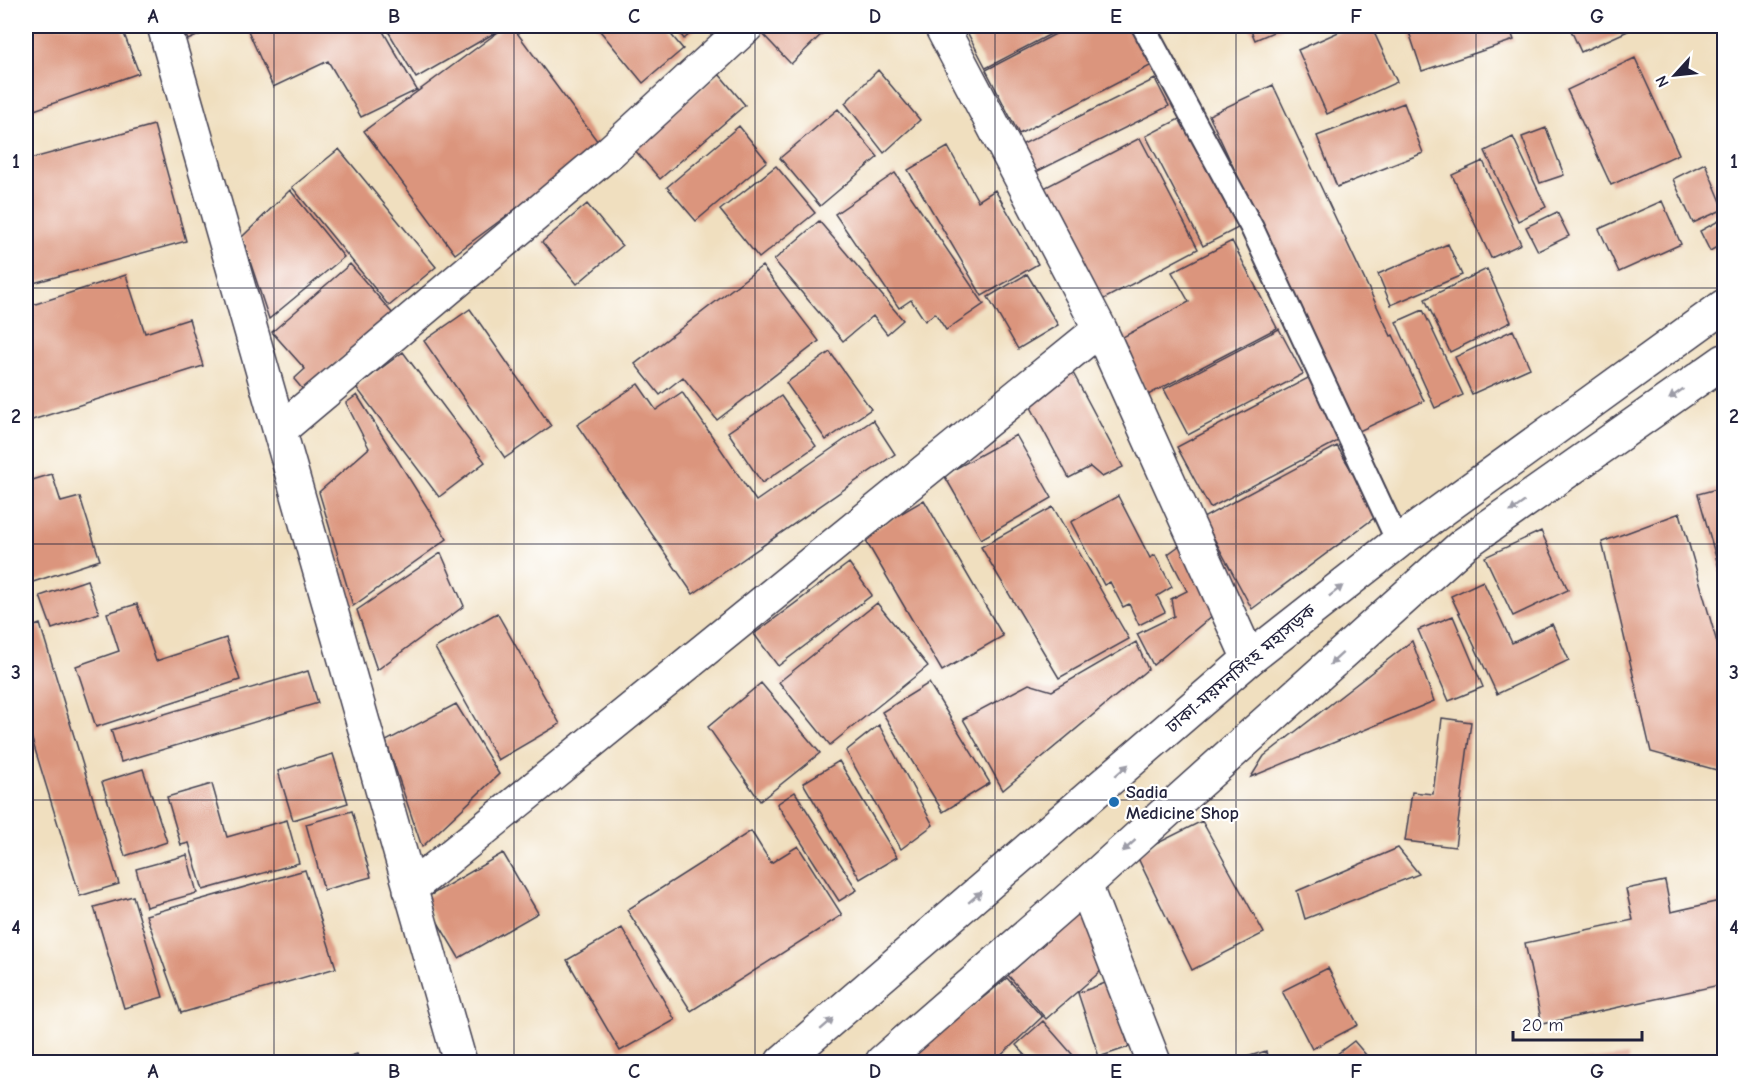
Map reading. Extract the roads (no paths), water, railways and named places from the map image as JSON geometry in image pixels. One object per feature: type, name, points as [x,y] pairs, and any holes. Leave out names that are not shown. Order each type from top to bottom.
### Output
[{"type":"street","points":[[164,26],[460,1062]]},
{"type":"street","points":[[280,430],[610,152],[747,26]]},
{"type":"street","points":[[941,26],[1100,329],[1249,659]]},
{"type":"street","name":"ঢাকা-ময়মনসিংহ মহাসড়ক","points":[[782,1062],[1249,659],[1398,542],[1725,306]]},
{"type":"street","points":[[410,889],[1100,329]]},
{"type":"street","points":[[882,1062],[1085,885],[1464,544],[1725,361]]},
{"type":"street","points":[[1085,885],[1154,1062]]},
{"type":"lane","points":[[1143,26],[1252,228],[1398,542]]},
{"type":"place","name":"Sadia Medicine Shop","points":[[1114,802]]}]
